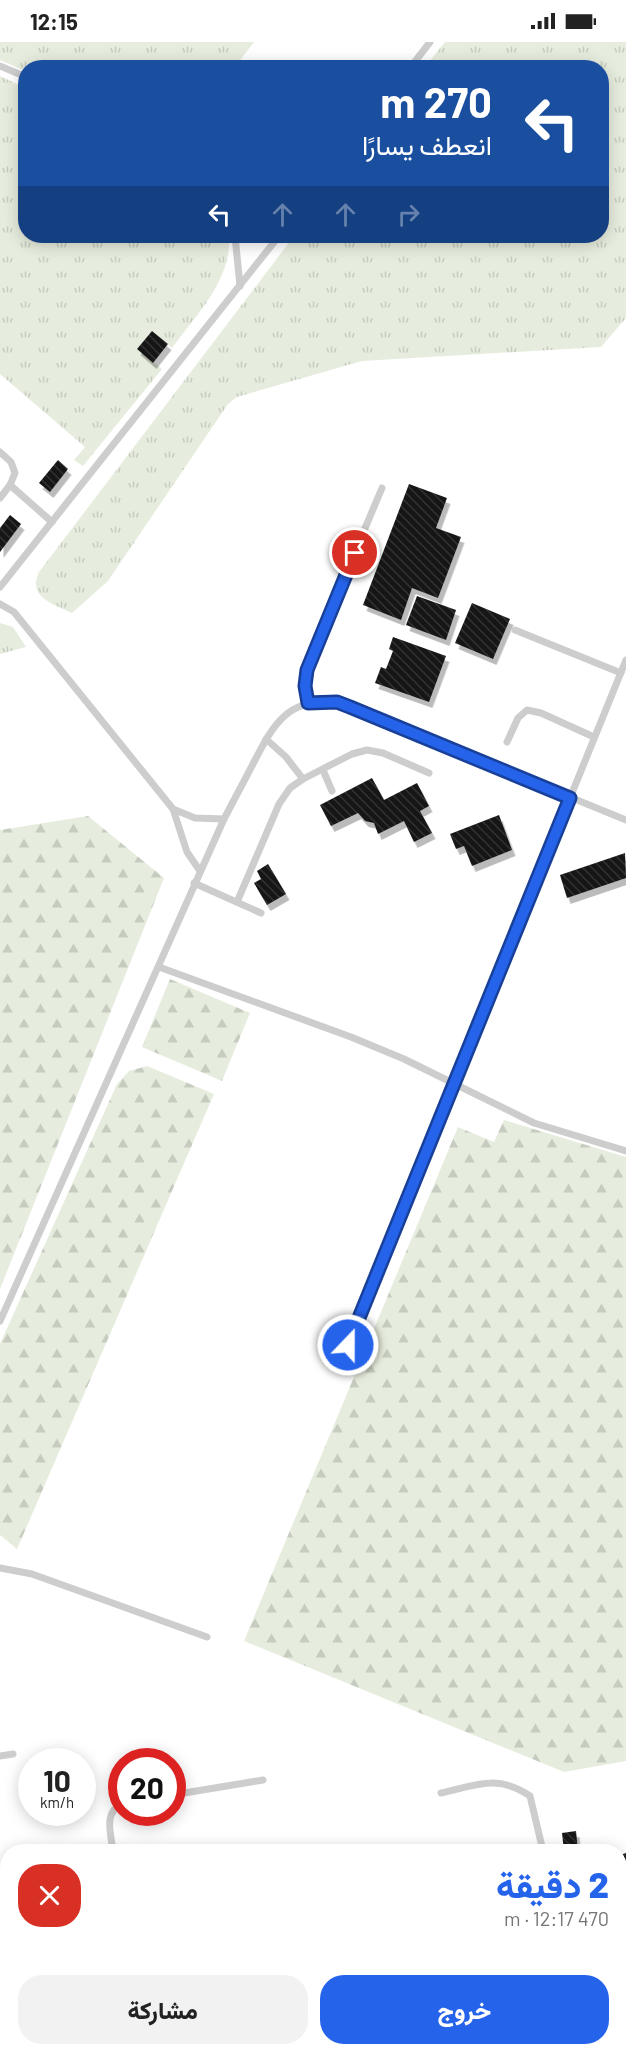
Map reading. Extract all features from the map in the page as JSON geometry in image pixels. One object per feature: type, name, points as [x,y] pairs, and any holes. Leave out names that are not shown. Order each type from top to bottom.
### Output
[{"type":"lane","points":[[416,60],[429,42]]},
{"type":"lane","points":[[0,66],[18,74]]},
{"type":"lane","points":[[236,243],[240,286]]},
{"type":"lane","points":[[1,585],[274,243]]},
{"type":"lane","points":[[0,452],[14,467],[14,478],[0,498]]},
{"type":"lane","points":[[10,485],[52,522]]},
{"type":"lane","points":[[308,703],[305,678],[309,661],[382,488]]},
{"type":"lane","points":[[0,604],[14,612],[173,809],[187,852],[200,871]]},
{"type":"lane","points":[[515,630],[621,673]]},
{"type":"lane","points":[[348,1345],[626,660]]},
{"type":"lane","points":[[0,1321],[159,967],[194,883],[266,739],[283,716],[308,703],[337,702],[626,820]]},
{"type":"lane","points":[[507,742],[518,718],[527,710],[541,713],[594,737]]},
{"type":"lane","points":[[266,739],[286,757],[303,779]]},
{"type":"lane","points":[[237,902],[279,804],[290,788],[303,779],[352,754],[367,750],[383,753],[429,773]]},
{"type":"lane","points":[[322,770],[332,791]]},
{"type":"lane","points":[[173,809],[195,818],[224,819]]},
{"type":"lane","points":[[194,883],[261,913]]},
{"type":"lane","points":[[159,967],[324,1026],[454,1083],[528,1121],[626,1151]]},
{"type":"lane","points":[[0,1568],[32,1574],[207,1637]]},
{"type":"lane","points":[[0,1756],[13,1754]]},
{"type":"lane","points":[[186,1793],[263,1780]]},
{"type":"lane","points":[[441,1793],[496,1781],[521,1790],[530,1796],[541,1844]]},
{"type":"lane","points":[[111,1826],[112,1844]]},
{"type":"green space","points":[[0,42],[254,42],[240,60],[18,60],[18,68],[0,60]]},
{"type":"green space","points":[[445,42],[626,42],[626,318],[601,347],[362,361],[237,397],[228,404],[108,581],[72,613],[44,599],[36,588],[39,572],[289,243],[609,243],[609,60],[431,60]]},
{"type":"green space","points":[[0,76],[18,85],[18,243],[229,243],[225,267],[219,282],[172,348],[152,331],[137,349],[162,369],[83,466],[74,460],[85,447],[0,374]]},
{"type":"green space","points":[[0,623],[13,627],[26,647],[0,654]]},
{"type":"green space","points":[[88,816],[164,878],[0,1289],[0,830]]},
{"type":"green space","points":[[170,979],[250,1013],[222,1081],[142,1047]]},
{"type":"green space","points":[[147,1066],[214,1094],[17,1549],[0,1535],[0,1344],[117,1084],[129,1071]]},
{"type":"green space","points":[[504,1120],[626,1157],[626,1761],[564,1772],[244,1641],[458,1127],[494,1142]]},
{"type":"building","points":[[152,331],[168,344],[153,363],[137,349]]},
{"type":"building","points":[[58,460],[68,469],[50,492],[39,483]]},
{"type":"building","points":[[409,484],[447,498],[436,528],[461,537],[438,598],[412,588],[401,620],[363,605]]},
{"type":"building","points":[[10,515],[21,524],[0,552],[0,528]]},
{"type":"building","points":[[417,596],[456,610],[446,640],[406,625]]},
{"type":"building","points":[[472,603],[510,619],[493,659],[455,643]]},
{"type":"building","points":[[393,637],[446,656],[429,702],[375,683],[381,667],[386,669],[393,651],[389,649]]},
{"type":"building","points":[[372,778],[384,800],[417,783],[429,806],[420,811],[432,833],[414,842],[404,821],[378,834],[374,823],[365,821],[358,813],[331,826],[320,805]]},
{"type":"building","points":[[499,815],[512,850],[472,866],[464,846],[456,849],[450,834]]},
{"type":"building","points":[[625,853],[626,878],[567,898],[560,875]]},
{"type":"building","points":[[268,864],[286,894],[267,905],[254,883],[261,879],[257,871]]},
{"type":"building","points":[[576,1831],[577,1844],[563,1844],[562,1833]]},
{"type":"route","points":[[348,1345],[570,798],[337,702],[308,703],[305,678],[309,661],[355,553]]}]
